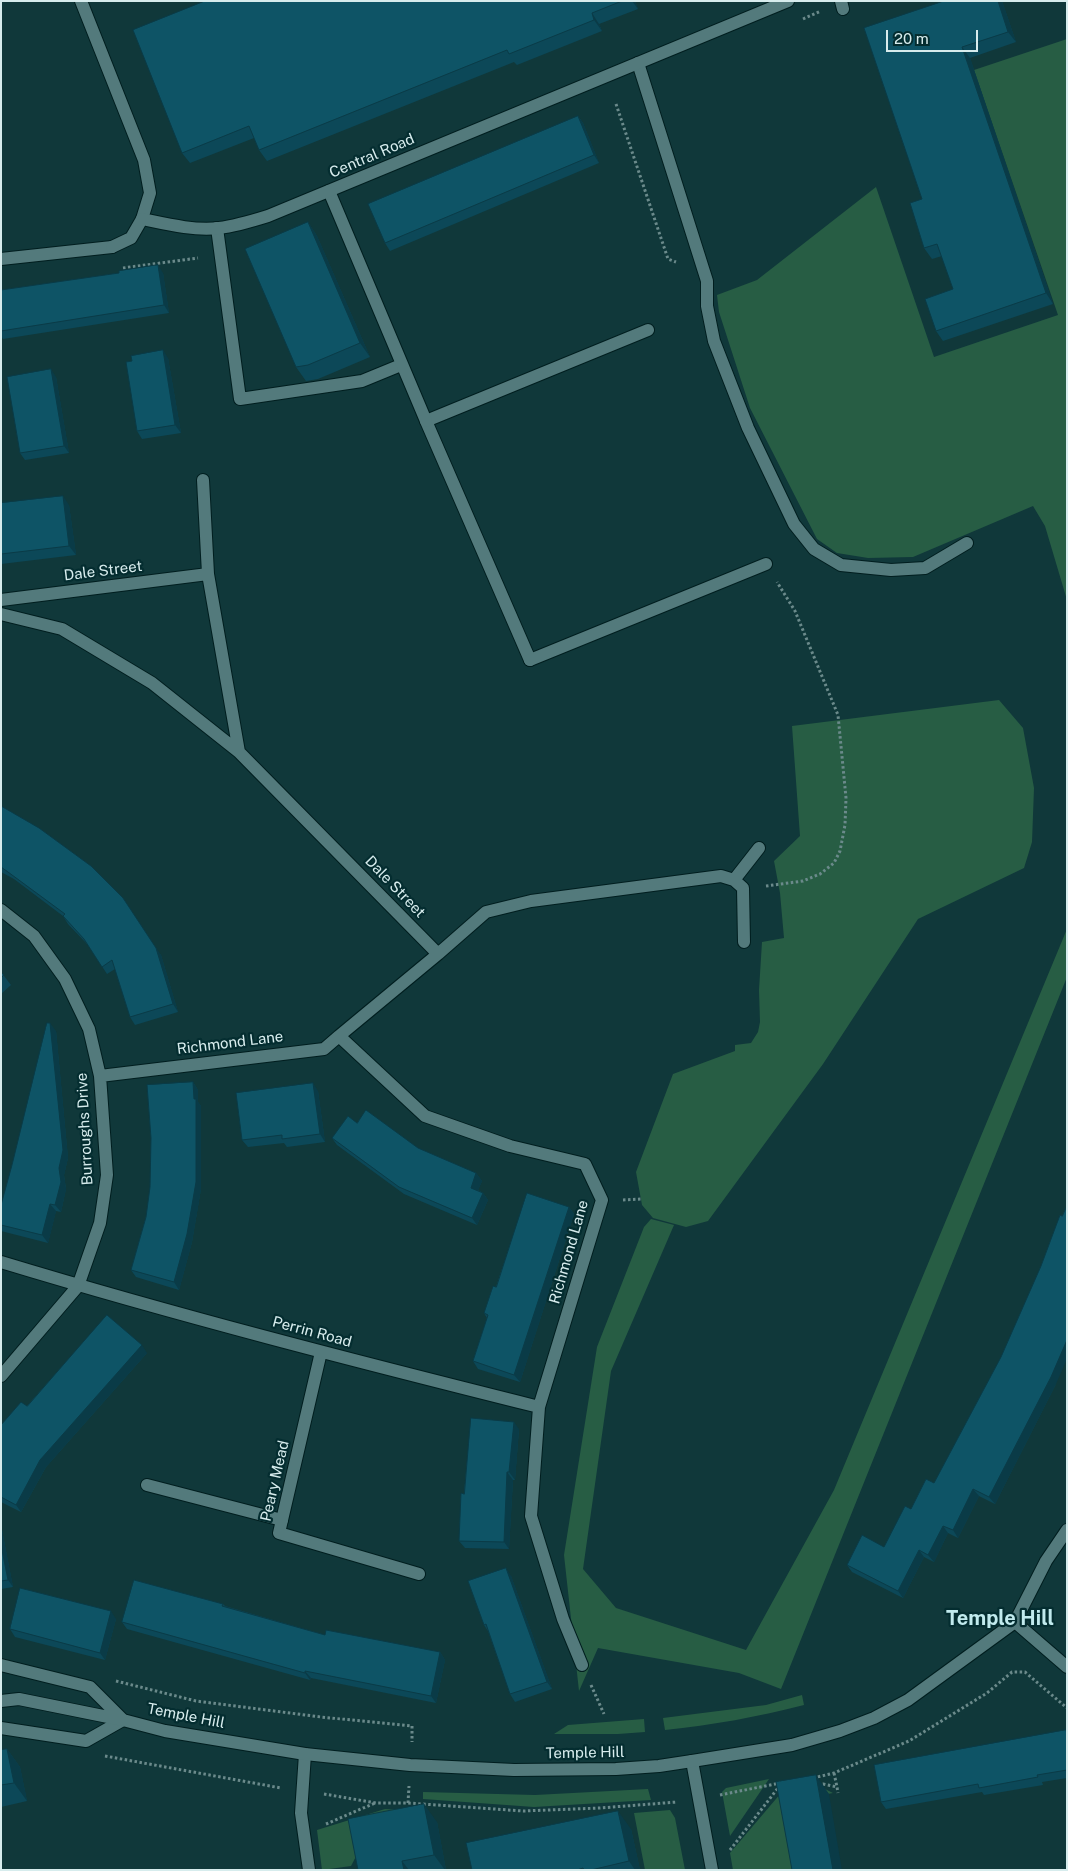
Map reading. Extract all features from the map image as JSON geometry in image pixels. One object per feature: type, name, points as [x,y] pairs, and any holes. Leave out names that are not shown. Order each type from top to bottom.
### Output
[{"type":"street","points":[[1,259],[112,247],[131,238],[142,219],[150,193],[144,160],[81,1]]},
{"type":"street","name":"Central Road","points":[[142,219],[173,225],[217,228],[242,224],[268,216],[330,192],[783,3]]},
{"type":"street","points":[[638,63],[707,281],[707,306],[714,341],[748,428],[794,524],[814,549],[841,565],[890,570],[924,568],[966,543]]},
{"type":"street","points":[[330,192],[401,365],[530,660],[766,564]]},
{"type":"street","points":[[217,228],[240,399],[362,381],[401,365]]},
{"type":"street","points":[[426,421],[648,330]]},
{"type":"street","points":[[203,480],[208,574],[239,752]]},
{"type":"street","name":"Dale Street","points":[[1,600],[208,574]]},
{"type":"street","name":"Dale Street","points":[[1,614],[62,629],[152,683],[239,752],[438,954]]},
{"type":"street","points":[[744,942],[738,884],[759,848]]},
{"type":"street","points":[[339,1036],[486,912],[531,901],[721,876],[738,884]]},
{"type":"street","name":"Burroughs Drive","points":[[1,910],[34,936],[65,979],[89,1029],[100,1076],[107,1175],[100,1223],[78,1286],[1,1376]]},
{"type":"street","name":"Richmond Lane","points":[[100,1076],[324,1049],[339,1036],[425,1116],[510,1146],[585,1164],[602,1200],[539,1407],[531,1516],[563,1619],[582,1665]]},
{"type":"street","name":"Perrin Road","points":[[1,1262],[78,1286],[321,1352],[539,1407]]},
{"type":"street","name":"Peary Mead","points":[[321,1352],[279,1533],[419,1574]]},
{"type":"street","points":[[147,1485],[282,1520]]},
{"type":"street","points":[[1067,1530],[1046,1561],[1015,1622],[1067,1667]]},
{"type":"street","name":"Temple Hill","points":[[1,1701],[19,1699],[123,1720],[165,1731],[305,1754],[410,1765],[514,1770],[616,1769],[659,1766],[792,1745],[840,1731],[874,1718],[908,1700],[1015,1622]]},
{"type":"street","points":[[1,1665],[90,1687],[123,1720],[86,1741],[1,1728]]},
{"type":"street","points":[[305,1754],[301,1813],[309,1870]]},
{"type":"street","points":[[692,1761],[712,1870]]},
{"type":"path","points":[[616,104],[668,259],[683,264]]},
{"type":"path","points":[[738,884],[803,881],[820,874],[834,863],[840,851],[845,825],[846,798],[838,715],[795,611],[766,564]]},
{"type":"path","points":[[582,1665],[604,1714]]},
{"type":"path","points":[[805,1780],[834,1772],[909,1741],[987,1693],[1012,1672],[1025,1672],[1067,1708]]},
{"type":"path","points":[[112,1680],[196,1701],[321,1717],[412,1726],[412,1750]]},
{"type":"path","points":[[96,1754],[286,1789]]},
{"type":"path","points":[[834,1772],[838,1793]]},
{"type":"path","points":[[329,1795],[376,1803],[408,1803],[523,1812],[600,1808],[698,1799],[788,1782]]},
{"type":"path","points":[[726,1855],[778,1791],[780,1783]]},
{"type":"path","points":[[814,1785],[823,1784],[837,1787]]},
{"type":"path","points":[[408,1803],[409,1790]]},
{"type":"path","points":[[778,1791],[787,1790]]},
{"type":"path","points":[[304,1834],[376,1803]]},
{"type":"green space","points":[[1067,39],[1067,600],[1045,526],[1033,506],[913,557],[868,558],[837,553],[817,539],[750,408],[719,312],[717,295],[757,280],[876,187],[934,357],[1058,315],[974,70]]},
{"type":"green space","points":[[999,700],[1023,728],[1034,788],[1032,842],[1024,868],[918,919],[823,1064],[708,1221],[686,1227],[653,1218],[642,1205],[636,1172],[673,1074],[735,1051],[735,1045],[751,1043],[758,1032],[760,1022],[759,990],[762,942],[784,938],[780,893],[774,861],[800,836],[792,726]]},
{"type":"green space","points":[[1067,929],[1067,977],[781,1689],[739,1673],[598,1648],[579,1691],[564,1555],[597,1347],[644,1227],[651,1219],[674,1225],[611,1371],[583,1569],[616,1608],[746,1650],[834,1490]]},
{"type":"green space","points":[[802,1695],[804,1705],[735,1720],[665,1730],[663,1718],[766,1705]]},
{"type":"green space","points":[[644,1719],[645,1732],[554,1734],[568,1725]]},
{"type":"green space","points":[[769,1779],[730,1836],[722,1792],[726,1788]]},
{"type":"green space","points":[[821,1787],[833,1793],[790,1801],[802,1870],[733,1870],[730,1853],[781,1793]]},
{"type":"green space","points":[[648,1789],[651,1800],[534,1807],[423,1799],[423,1792],[535,1795]]},
{"type":"green space","points":[[385,1809],[424,1811],[362,1845],[351,1866],[322,1870],[317,1830]]},
{"type":"green space","points":[[670,1810],[675,1818],[685,1870],[645,1870],[634,1813]]},
{"type":"building","points":[[205,1],[622,1],[592,13],[594,20],[509,54],[507,50],[259,150],[249,126],[182,153],[133,30]]},
{"type":"building","points":[[944,1],[998,1],[1008,32],[962,47],[1046,293],[936,331],[925,299],[953,289],[937,244],[924,248],[910,203],[922,199],[864,28]]},
{"type":"building","points":[[578,116],[594,155],[385,243],[368,204]]},
{"type":"building","points":[[308,222],[360,343],[308,365],[296,367],[245,249]]},
{"type":"building","points":[[158,265],[164,305],[1,331],[1,290],[119,273],[119,271]]},
{"type":"building","points":[[163,350],[175,425],[137,431],[126,362],[132,361],[131,356]]},
{"type":"building","points":[[51,369],[64,446],[20,453],[7,377]]},
{"type":"building","points":[[63,496],[69,546],[1,554],[1,503]]},
{"type":"building","points":[[1,806],[39,828],[91,866],[123,898],[156,948],[173,1004],[130,1017],[112,960],[102,967],[84,939],[63,916],[65,914],[1,867]]},
{"type":"building","points":[[47,1023],[50,1023],[63,1150],[59,1168],[61,1182],[55,1205],[50,1204],[42,1235],[1,1225],[1,1205]]},
{"type":"building","points":[[193,1082],[194,1099],[196,1099],[196,1182],[187,1234],[174,1282],[131,1270],[146,1217],[150,1187],[151,1138],[147,1085]]},
{"type":"building","points":[[313,1083],[320,1134],[282,1139],[282,1135],[242,1140],[236,1093]]},
{"type":"building","points":[[366,1110],[418,1148],[476,1173],[471,1188],[483,1193],[472,1218],[399,1187],[332,1138],[348,1116],[357,1123]]},
{"type":"building","points":[[527,1193],[569,1207],[514,1375],[473,1361],[488,1315],[484,1313],[493,1286],[496,1287]]},
{"type":"building","points":[[1067,1206],[1067,1340],[1051,1377],[989,1497],[973,1489],[953,1530],[943,1526],[928,1555],[919,1550],[898,1591],[847,1565],[862,1535],[884,1547],[905,1506],[911,1509],[926,1479],[934,1483],[1001,1357],[1041,1266],[1060,1215],[1062,1216]]},
{"type":"building","points":[[107,1315],[142,1345],[40,1460],[16,1505],[1,1497],[1,1425],[21,1402],[27,1406]]},
{"type":"building","points":[[471,1418],[514,1422],[509,1472],[507,1472],[504,1542],[459,1541],[461,1493],[464,1494]]},
{"type":"building","points":[[1,1545],[8,1580],[1,1581]]},
{"type":"building","points":[[506,1568],[547,1682],[510,1694],[486,1624],[484,1625],[468,1581]]},
{"type":"building","points":[[134,1580],[223,1604],[222,1606],[325,1635],[326,1630],[440,1652],[431,1696],[305,1671],[305,1673],[122,1622]]},
{"type":"building","points":[[20,1588],[111,1611],[100,1653],[10,1629]]},
{"type":"building","points":[[1066,1730],[1067,1770],[979,1788],[978,1784],[881,1802],[874,1765]]},
{"type":"building","points":[[7,1749],[14,1783],[1,1785],[1,1750]]},
{"type":"building","points":[[816,1775],[833,1870],[792,1870],[776,1782]]},
{"type":"building","points":[[424,1804],[434,1855],[402,1861],[404,1870],[358,1870],[348,1819]]},
{"type":"building","points":[[618,1811],[629,1861],[591,1870],[584,1870],[583,1868],[577,1870],[472,1870],[466,1843]]},
{"type":"district","name":"Temple Hill","points":[[1000,1619]]}]
